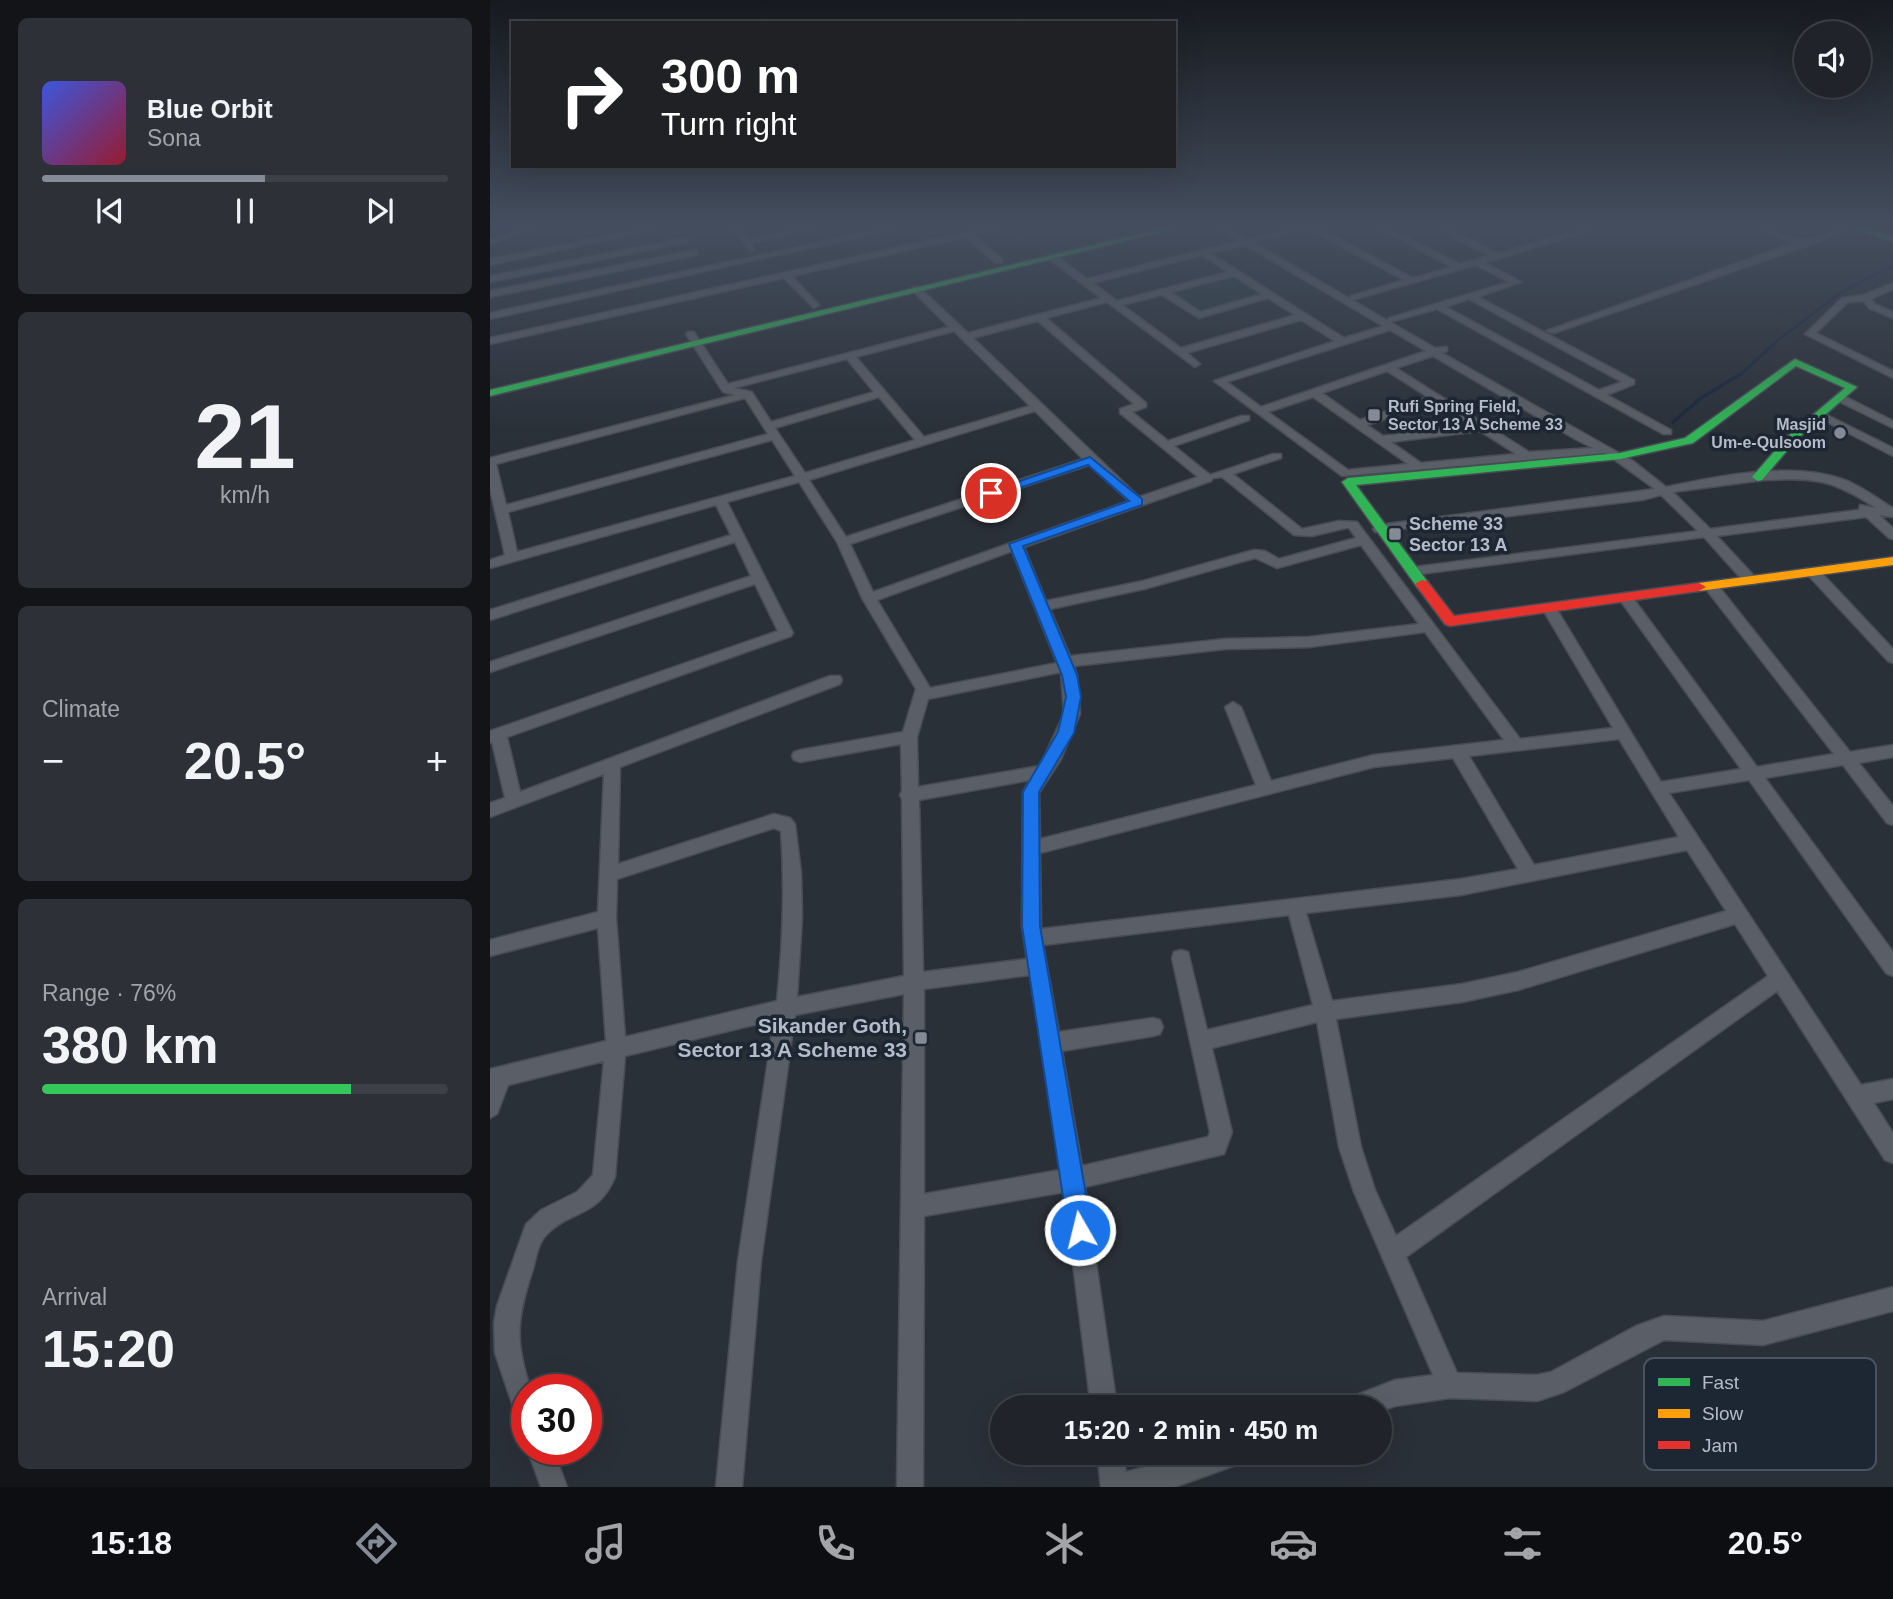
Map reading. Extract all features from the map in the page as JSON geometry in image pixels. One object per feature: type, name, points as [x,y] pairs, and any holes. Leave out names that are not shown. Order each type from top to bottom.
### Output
[{"type":"street","points":[[490,316],[584,295]]},
{"type":"street","points":[[805,295],[814,305]]},
{"type":"street","points":[[490,393],[854,295]]},
{"type":"street","points":[[490,382],[888,295]]},
{"type":"street","points":[[922,295],[1090,461],[1137,502]]},
{"type":"street","points":[[1103,295],[1195,364]]},
{"type":"street","points":[[965,337],[1039,317],[1146,295]]},
{"type":"street","points":[[1169,295],[1199,315],[1269,295]]},
{"type":"street","points":[[1271,295],[1341,341]]},
{"type":"street","points":[[1344,295],[1579,437],[1609,450],[1667,489],[1751,580]]},
{"type":"street","points":[[1349,295],[1393,324]]},
{"type":"street","points":[[1354,298],[1363,295]]},
{"type":"street","points":[[1522,352],[1553,336],[1664,295]]},
{"type":"street","points":[[1872,295],[1845,300],[1810,334],[1893,375]]},
{"type":"street","points":[[490,341],[693,296]]},
{"type":"street","points":[[1599,394],[1630,382],[1553,336],[1470,296],[1219,381],[1346,474],[1609,450]]},
{"type":"street","points":[[1866,298],[1872,306],[1893,315]]},
{"type":"street","points":[[1438,306],[1668,432]]},
{"type":"street","points":[[1179,352],[1303,316]]},
{"type":"street","points":[[1039,317],[1142,405],[1125,411],[1207,478]]},
{"type":"street","points":[[725,388],[955,328]]},
{"type":"street","points":[[694,339],[725,388],[748,394],[843,542],[869,598],[919,678],[922,695],[908,737],[913,983],[910,1487]]},
{"type":"street","points":[[1260,411],[1438,351]]},
{"type":"street","points":[[849,355],[922,442]]},
{"type":"street","points":[[1758,477],[1792,438],[1853,389],[1795,362],[1689,441],[1348,482],[1379,528],[1450,621],[1893,561]]},
{"type":"street","points":[[1390,368],[1527,456]]},
{"type":"street","points":[[501,510],[772,431],[881,393]]},
{"type":"street","points":[[1315,393],[1419,467]]},
{"type":"street","points":[[512,557],[490,463],[748,394]]},
{"type":"street","points":[[1359,424],[1437,398]]},
{"type":"street","points":[[1842,399],[1893,425]]},
{"type":"street","points":[[490,564],[802,478],[1037,407]]},
{"type":"street","points":[[1821,415],[1893,453]]},
{"type":"street","points":[[1167,445],[1245,418]]},
{"type":"street","points":[[1380,440],[1482,427]]},
{"type":"street","points":[[869,598],[1016,544],[1277,456]]},
{"type":"street","points":[[843,542],[1090,461]]},
{"type":"street","points":[[1225,472],[1298,532],[1308,534],[1349,524],[1364,540],[1517,746]]},
{"type":"street","points":[[1379,528],[1642,496],[1667,489],[1758,477],[1833,480],[1891,512]]},
{"type":"street","points":[[1833,480],[1893,535]]},
{"type":"street","points":[[514,801],[494,736],[786,634],[720,500]]},
{"type":"street","points":[[1412,571],[1891,512]]},
{"type":"street","points":[[490,615],[738,537]]},
{"type":"street","points":[[1041,606],[1144,584],[1254,554],[1260,554],[1277,564],[1364,540]]},
{"type":"street","points":[[1016,544],[1065,664],[1073,697],[1072,714],[1053,759],[1031,792],[1032,938],[1073,1179],[1102,1395]]},
{"type":"street","points":[[1814,572],[1893,658]]},
{"type":"street","points":[[490,667],[758,578]]},
{"type":"street","points":[[1711,586],[1893,818]]},
{"type":"street","points":[[1625,597],[1893,967]]},
{"type":"street","points":[[1549,608],[1657,789],[1893,1152]]},
{"type":"street","points":[[922,695],[1065,664],[1225,644],[1309,642],[1429,627]]},
{"type":"street","points":[[490,810],[835,680]]},
{"type":"street","points":[[1233,707],[1265,787]]},
{"type":"street","points":[[1031,848],[1374,761],[1622,733]]},
{"type":"street","points":[[800,756],[908,737]]},
{"type":"street","points":[[1657,789],[1893,751]]},
{"type":"street","points":[[1458,752],[1530,874]]},
{"type":"street","points":[[513,1374],[506,1353],[504,1335],[507,1309],[537,1227],[600,1188],[604,1177],[616,1047],[607,918],[612,764]]},
{"type":"street","points":[[908,796],[1042,772]]},
{"type":"street","points":[[610,874],[764,824],[784,823],[789,829],[794,875],[785,1008],[758,1195],[730,1487]]},
{"type":"street","points":[[1032,938],[1461,887],[1692,842]]},
{"type":"street","points":[[1295,905],[1325,1011],[1350,1147],[1365,1192],[1450,1385]]},
{"type":"street","points":[[1200,1041],[1325,1011],[1462,993],[1518,981],[1739,915]]},
{"type":"street","points":[[490,948],[607,918]]},
{"type":"street","points":[[912,1207],[1073,1179],[1216,1146],[1221,1132],[1181,958]]},
{"type":"street","points":[[490,1107],[495,1079],[616,1047],[785,1008],[913,983],[1036,966]]},
{"type":"street","points":[[1392,1253],[1780,978]]},
{"type":"street","points":[[1050,1043],[1153,1027]]},
{"type":"street","points":[[1858,1096],[1893,1089]]},
{"type":"street","points":[[1390,1395],[1450,1385],[1537,1388],[1555,1383],[1645,1335],[1664,1328],[1763,1334],[1893,1299]]},
{"type":"street","points":[[546,1465],[554,1487]]},
{"type":"street","points":[[1113,1465],[1117,1487],[1204,1465]]},
{"type":"green space","points":[[1176,295],[1257,295],[1200,311]]},
{"type":"waterway","points":[[1740,375],[1778,340],[1837,295]]},
{"type":"waterway","points":[[1673,422],[1701,398],[1742,373]]},
{"type":"traffic: fast","points":[[490,393],[895,295]]},
{"type":"traffic: fast","points":[[1422,584],[1348,482],[1620,456],[1689,441],[1795,362],[1852,387],[1792,438],[1758,477]]},
{"type":"traffic: slow","points":[[1699,587],[1893,561]]},
{"type":"traffic: jam","points":[[1422,584],[1450,621],[1699,587]]},
{"type":"place","name":"Rufi Spring Field, Sector 13 A Scheme 33","points":[[1374,415]]},
{"type":"place","name":"Masjid Um-e-Qulsoom","points":[[1840,433]]},
{"type":"place","name":"Scheme 33 Sector 13 A","points":[[1395,534]]},
{"type":"place","name":"Sikander Goth, Sector 13 A Scheme 33","points":[[921,1038]]},
{"type":"route","points":[[991,493],[1090,461],[1137,502],[1016,544],[1070,675],[1073,697],[1072,714],[1066,733],[1053,759],[1034,782],[1031,792],[1031,926],[1080,1230]]}]
